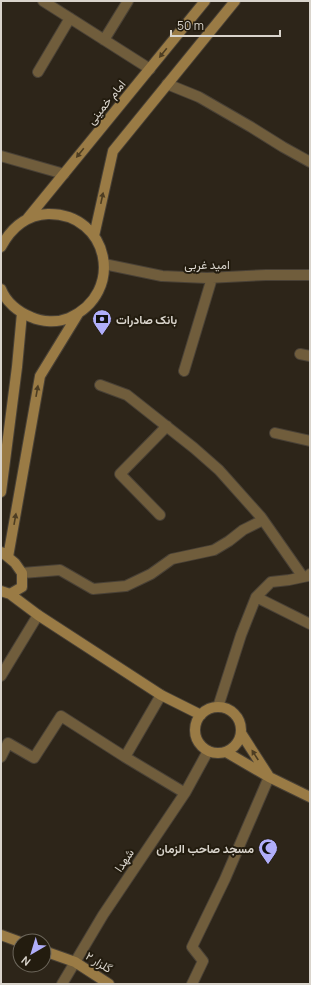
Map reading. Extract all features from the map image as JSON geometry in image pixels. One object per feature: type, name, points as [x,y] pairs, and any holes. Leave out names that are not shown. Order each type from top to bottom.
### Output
[{"type":"main road","name":"امام خمینی","points":[[27,219],[206,1]]},
{"type":"main road","points":[[94,236],[113,151],[235,1]]},
{"type":"main road","points":[[1,247],[6,237],[15,227],[27,219],[41,215],[56,214],[70,218],[83,225],[94,236],[101,249],[104,264],[104,278],[99,293],[90,305],[78,314],[65,320],[50,322],[35,319],[22,313],[10,304],[1,289]]},
{"type":"main road","points":[[1,492],[17,367],[22,313]]},
{"type":"main road","points":[[6,592],[22,587],[22,572],[15,563],[5,555],[40,376],[78,314]]},
{"type":"main road","points":[[6,592],[38,615],[161,695],[201,715]]},
{"type":"main road","points":[[241,733],[236,744],[226,752],[217,753],[208,751],[200,744],[195,735],[196,724],[201,715],[209,709],[218,707],[230,711],[239,720],[241,733],[269,777]]},
{"type":"main road","points":[[226,752],[269,777],[310,797]]},
{"type":"main road","points":[[1,934],[12,939]]},
{"type":"main road","name":"گلزار ۲","points":[[52,954],[75,962],[109,984]]},
{"type":"street","points":[[43,1],[150,69]]},
{"type":"street","points":[[104,40],[128,1]]},
{"type":"street","points":[[38,72],[70,18]]},
{"type":"street","points":[[167,84],[199,98],[310,162]]},
{"type":"street","points":[[1,156],[64,174]]},
{"type":"street","name":"امید غربی","points":[[104,264],[162,276],[212,278],[266,275],[310,275]]},
{"type":"street","points":[[184,371],[212,278]]},
{"type":"street","points":[[100,384],[127,395],[194,448],[219,470],[263,520],[307,576],[271,582],[256,597],[239,642],[218,707]]},
{"type":"street","points":[[160,515],[120,474],[167,426]]},
{"type":"street","points":[[275,433],[310,441]]},
{"type":"street","points":[[22,572],[60,570],[93,589],[126,586],[151,574],[172,559],[214,550],[243,530],[263,520]]},
{"type":"street","points":[[256,597],[310,624]]},
{"type":"street","points":[[1,676],[38,615]]},
{"type":"street","points":[[125,757],[161,695]]},
{"type":"street","points":[[1,757],[8,743],[34,758],[61,716],[184,793]]},
{"type":"street","name":"شهدا","points":[[62,984],[103,914],[184,793],[208,751]]},
{"type":"street","points":[[192,984],[203,961],[192,948],[225,879],[269,777]]},
{"type":"place","name":"بانک صادرات","points":[[102,336]]},
{"type":"place","name":"مسجد صاحب الزمان","points":[[268,865]]}]
